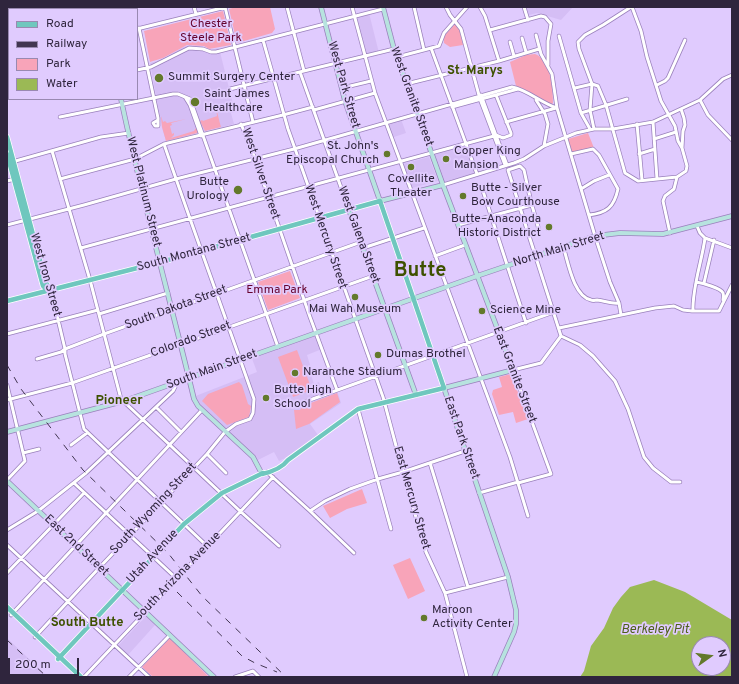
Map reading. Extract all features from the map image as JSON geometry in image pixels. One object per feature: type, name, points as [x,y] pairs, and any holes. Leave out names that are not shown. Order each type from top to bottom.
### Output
[{"type":"main road","name":"West Iron Street","points":[[7,137],[11,162],[43,286],[49,290]]},
{"type":"main road","name":"West Iron Street","points":[[7,154],[11,162]]},
{"type":"main road","name":"South Montana Street","points":[[7,301],[161,262],[380,201]]},
{"type":"main road","name":"West Park Street","points":[[380,201],[414,299]]},
{"type":"main road","name":"East Park Street","points":[[414,299],[444,388]]},
{"type":"main road","points":[[288,460],[358,409],[444,388]]},
{"type":"main road","name":"Utah Avenue","points":[[265,472],[284,465],[288,460]]},
{"type":"main road","name":"Utah Avenue","points":[[58,658],[184,524],[222,493],[288,460]]},
{"type":"main road","points":[[7,607],[12,614]]},
{"type":"main road","points":[[7,611],[36,636],[77,677]]},
{"type":"main road","points":[[58,658],[82,677]]},
{"type":"street","points":[[194,7],[196,14]]},
{"type":"street","points":[[158,120],[148,68],[138,28],[225,7]]},
{"type":"street","name":"West Silver Street","points":[[225,7],[253,122],[241,124],[337,390]]},
{"type":"street","points":[[288,7],[304,71]]},
{"type":"street","name":"West Park Street","points":[[321,7],[345,101],[380,201]]},
{"type":"street","points":[[352,7],[371,81],[385,123],[510,457],[528,516]]},
{"type":"street","points":[[414,7],[424,50]]},
{"type":"street","points":[[446,7],[461,29],[471,68],[506,165]]},
{"type":"street","points":[[396,57],[440,45],[444,33],[467,7]]},
{"type":"street","points":[[480,7],[490,30],[499,61]]},
{"type":"street","points":[[524,7],[528,20]]},
{"type":"street","points":[[575,88],[592,84],[598,86],[606,105],[625,173],[638,181],[678,177],[686,171],[687,166],[682,148],[678,141],[675,126],[661,101],[647,57],[641,31],[631,7],[603,25],[585,34],[578,42],[578,49],[592,84],[590,110],[594,129]]},
{"type":"street","points":[[138,70],[148,68],[164,61],[190,47],[211,52],[326,24],[383,8]]},
{"type":"street","name":"West Granite Street","points":[[383,8],[396,57],[477,276]]},
{"type":"street","points":[[490,30],[540,16],[548,19],[551,24],[548,41],[548,65]]},
{"type":"street","points":[[536,35],[540,49],[554,82],[557,108],[595,236],[610,282],[619,303],[621,316]]},
{"type":"street","points":[[559,36],[581,113],[588,130]]},
{"type":"street","points":[[522,38],[526,52]]},
{"type":"street","name":"West Mercury Street","points":[[263,40],[283,115],[294,149],[354,320]]},
{"type":"street","points":[[657,85],[668,78],[685,40]]},
{"type":"street","points":[[510,42],[514,56]]},
{"type":"street","points":[[431,48],[477,174]]},
{"type":"street","points":[[406,84],[442,76],[540,49]]},
{"type":"street","points":[[230,89],[394,50]]},
{"type":"street","name":"West Galena Street","points":[[300,72],[416,395]]},
{"type":"street","points":[[380,201],[443,185],[506,165],[524,158],[544,146],[566,136],[594,129],[613,129],[653,122],[700,100],[723,79],[732,75]]},
{"type":"street","points":[[342,88],[371,81]]},
{"type":"street","points":[[7,225],[254,158],[294,149],[417,114],[451,106],[512,87],[545,104],[557,108]]},
{"type":"street","points":[[481,97],[496,95],[518,89]]},
{"type":"street","points":[[60,117],[176,94],[185,97],[190,105],[202,134],[278,347]]},
{"type":"street","points":[[253,122],[375,94]]},
{"type":"street","points":[[81,248],[466,143],[498,135],[503,138],[511,134],[496,95]]},
{"type":"street","points":[[535,98],[543,112],[548,127],[544,146]]},
{"type":"street","points":[[581,113],[627,99]]},
{"type":"street","name":"West Platinum Street","points":[[121,100],[194,399],[202,410],[252,457],[265,472]]},
{"type":"street","points":[[700,100],[708,115],[732,140]]},
{"type":"street","points":[[506,122],[557,108]]},
{"type":"street","points":[[681,109],[685,125],[683,131],[682,148]]},
{"type":"street","points":[[653,122],[657,179]]},
{"type":"street","points":[[60,179],[135,159],[164,144],[241,124]]},
{"type":"street","points":[[637,124],[642,180]]},
{"type":"street","points":[[654,138],[676,132]]},
{"type":"street","points":[[11,162],[101,137],[129,133]]},
{"type":"street","points":[[164,144],[240,360]]},
{"type":"street","points":[[571,154],[593,149],[599,155],[618,189],[615,200],[609,208],[601,214],[589,216]]},
{"type":"street","points":[[639,154],[655,149]]},
{"type":"street","points":[[52,151],[90,280],[121,399],[279,546]]},
{"type":"street","points":[[539,230],[524,170],[519,166],[508,170],[561,336]]},
{"type":"street","points":[[581,189],[594,181],[609,175]]},
{"type":"street","points":[[670,233],[663,201],[665,196],[674,189],[678,177]]},
{"type":"street","points":[[7,181],[16,179]]},
{"type":"street","points":[[483,191],[526,323]]},
{"type":"street","points":[[458,225],[532,205]]},
{"type":"street","name":"North Main Street","points":[[414,299],[595,236],[620,233],[656,235],[670,233],[732,216]]},
{"type":"street","points":[[697,226],[700,233],[705,238],[714,240],[732,248]]},
{"type":"street","points":[[363,248],[392,237],[424,228]]},
{"type":"street","points":[[694,311],[694,295],[705,238]]},
{"type":"street","points":[[704,283],[714,240]]},
{"type":"street","name":"South Dakota Street","points":[[37,359],[61,352],[65,349],[172,309],[361,242]]},
{"type":"street","points":[[435,256],[466,245]]},
{"type":"street","points":[[563,246],[573,281],[583,295],[590,300],[619,303]]},
{"type":"street","name":"Colorado Street","points":[[9,399],[72,383],[373,276]]},
{"type":"street","name":"East Granite Street","points":[[477,276],[551,474],[518,482]]},
{"type":"street","points":[[696,282],[704,283],[721,291],[723,293],[723,301]]},
{"type":"street","points":[[559,328],[655,308],[674,306],[684,310],[719,311],[732,284]]},
{"type":"street","name":"West Iron Street","points":[[49,290],[58,320],[80,414],[84,429],[87,433]]},
{"type":"street","points":[[99,314],[168,292]]},
{"type":"street","name":"South Main Street","points":[[7,432],[80,414],[124,401],[414,299]]},
{"type":"street","points":[[7,334],[98,310]]},
{"type":"street","points":[[296,405],[554,312]]},
{"type":"street","name":"East Mercury Street","points":[[354,320],[384,402],[426,552],[445,593],[467,677]]},
{"type":"street","points":[[444,388],[541,363],[561,336]]},
{"type":"street","points":[[561,336],[580,345],[593,356],[615,381],[628,409],[644,457],[653,468],[671,482],[680,482]]},
{"type":"street","name":"South Wyoming Street","points":[[36,636],[207,454],[225,432],[236,424],[252,417],[254,399],[240,360]]},
{"type":"street","points":[[7,530],[38,511],[74,483],[173,391],[177,383]]},
{"type":"street","points":[[7,385],[9,399],[25,461],[7,481]]},
{"type":"street","name":"East Park Street","points":[[444,388],[508,577],[516,610],[517,617],[514,632],[494,677]]},
{"type":"street","points":[[156,407],[181,432]]},
{"type":"street","points":[[358,409],[391,529]]},
{"type":"street","points":[[12,614],[107,514],[137,479],[202,410]]},
{"type":"street","points":[[71,444],[87,433],[109,452],[207,546]]},
{"type":"street","points":[[23,453],[39,449]]},
{"type":"street","points":[[310,511],[325,501],[350,489],[465,451]]},
{"type":"street","points":[[207,454],[226,473]]},
{"type":"street","points":[[430,463],[468,587]]},
{"type":"street","points":[[265,472],[273,477],[354,553]]},
{"type":"street","name":"South Arizona Avenue","points":[[82,677],[273,477]]},
{"type":"street","name":"East 2nd Street","points":[[7,481],[214,677]]},
{"type":"street","points":[[479,493],[518,482]]},
{"type":"street","points":[[74,483],[177,579]]},
{"type":"street","points":[[7,573],[84,493]]},
{"type":"street","points":[[7,545],[149,677]]},
{"type":"street","points":[[445,593],[508,577]]},
{"type":"street","points":[[129,677],[170,635]]},
{"type":"street","points":[[235,677],[253,671],[259,677]]},
{"type":"shaded area","points":[[526,7],[573,7],[561,20],[537,13],[529,15]]},
{"type":"shaded area","points":[[369,13],[379,53],[365,56],[355,16]]},
{"type":"shaded area","name":"Saint James Healthcare","points":[[190,45],[204,47],[210,50],[219,48],[235,112],[231,113],[234,124],[166,141],[162,128],[150,63],[163,59],[183,47]]},
{"type":"shaded area","points":[[401,119],[406,133],[391,138],[385,123]]},
{"type":"shaded area","points":[[466,143],[478,173],[443,185],[431,153]]},
{"type":"shaded area","points":[[429,157],[438,181],[412,188],[403,164]]},
{"type":"shaded area","name":"Butte High School","points":[[316,333],[322,349],[307,355],[311,368],[309,369],[314,384],[319,382],[324,395],[337,390],[341,403],[310,424],[318,435],[285,458],[279,461],[274,452],[256,461],[206,414],[193,397],[257,372],[251,356]]},
{"type":"shaded area","points":[[146,616],[155,625],[128,655],[118,646]]},
{"type":"shaded area","points":[[7,638],[48,677],[7,677]]},
{"type":"green space","points":[[236,7],[270,7],[275,29],[272,33],[237,43],[229,9]]},
{"type":"green space","name":"Chester Steele Park","points":[[223,11],[231,45],[209,49],[204,46],[187,45],[163,58],[150,62],[144,31]]},
{"type":"green space","points":[[455,24],[459,27],[463,45],[450,47],[444,43],[444,36]]},
{"type":"green space","points":[[535,54],[545,62],[548,68],[552,82],[552,104],[546,103],[516,86],[510,62],[526,55]]},
{"type":"green space","points":[[216,108],[221,127],[205,131],[200,121],[217,116]]},
{"type":"green space","points":[[161,116],[163,122],[165,121],[167,123],[186,119],[171,123],[172,125],[170,126],[172,134],[174,133],[174,135],[171,138],[194,131],[196,128],[198,131],[197,133],[166,141]]},
{"type":"green space","points":[[588,133],[594,148],[572,153],[568,139]]},
{"type":"green space","name":"Emma Park","points":[[290,271],[300,298],[268,310],[258,282]]},
{"type":"green space","name":"Naranche Stadium","points":[[297,350],[312,390],[293,397],[278,357]]},
{"type":"green space","points":[[511,374],[528,419],[516,423],[513,412],[499,415],[492,394],[493,390],[502,387],[499,377]]},
{"type":"green space","points":[[239,382],[242,385],[248,404],[251,406],[249,417],[227,425],[202,401],[208,394]]},
{"type":"green space","points":[[337,393],[340,402],[309,424],[296,429],[294,410],[300,410],[303,406]]},
{"type":"green space","points":[[362,489],[367,503],[347,509],[330,518],[323,506]]},
{"type":"green space","points":[[410,558],[425,591],[408,599],[393,565]]},
{"type":"green space","points":[[170,638],[209,677],[153,677],[142,667]]},
{"type":"water","name":"Berkeley Pit","points":[[654,580],[685,592],[732,620],[732,677],[580,677],[584,671],[591,646],[604,628],[613,608],[630,587]]},
{"type":"railway","points":[[7,365],[21,389],[83,470],[168,553],[202,596],[286,677]]},
{"type":"railway","points":[[177,592],[242,656],[277,672]]},
{"type":"railway","points":[[7,640],[47,677]]},
{"type":"place","name":"Summit Surgery Center","points":[[159,78]]},
{"type":"place","name":"Saint James Healthcare","points":[[195,102]]},
{"type":"place","name":"St. John's Episcopal Church","points":[[387,154]]},
{"type":"place","name":"Copper King Mansion","points":[[446,159]]},
{"type":"place","name":"Covellite Theater","points":[[411,167]]},
{"type":"place","name":"Butte Urology","points":[[238,190]]},
{"type":"place","name":"Butte - Silver Bow Courthouse","points":[[463,196]]},
{"type":"place","name":"Butte–Anaconda Historic District","points":[[549,227]]},
{"type":"place","name":"Mai Wah Museum","points":[[355,297]]},
{"type":"place","name":"Science Mine","points":[[482,311]]},
{"type":"place","name":"Dumas Brothel","points":[[378,355]]},
{"type":"place","name":"Naranche Stadium","points":[[295,373]]},
{"type":"place","name":"Butte High School","points":[[266,398]]},
{"type":"place","name":"Maroon Activity Center","points":[[424,618]]},
{"type":"district","name":"St. Marys","points":[[475,71]]},
{"type":"district","name":"Butte","points":[[420,272]]},
{"type":"district","name":"Pioneer","points":[[119,401]]},
{"type":"district","name":"South Butte","points":[[87,623]]}]
